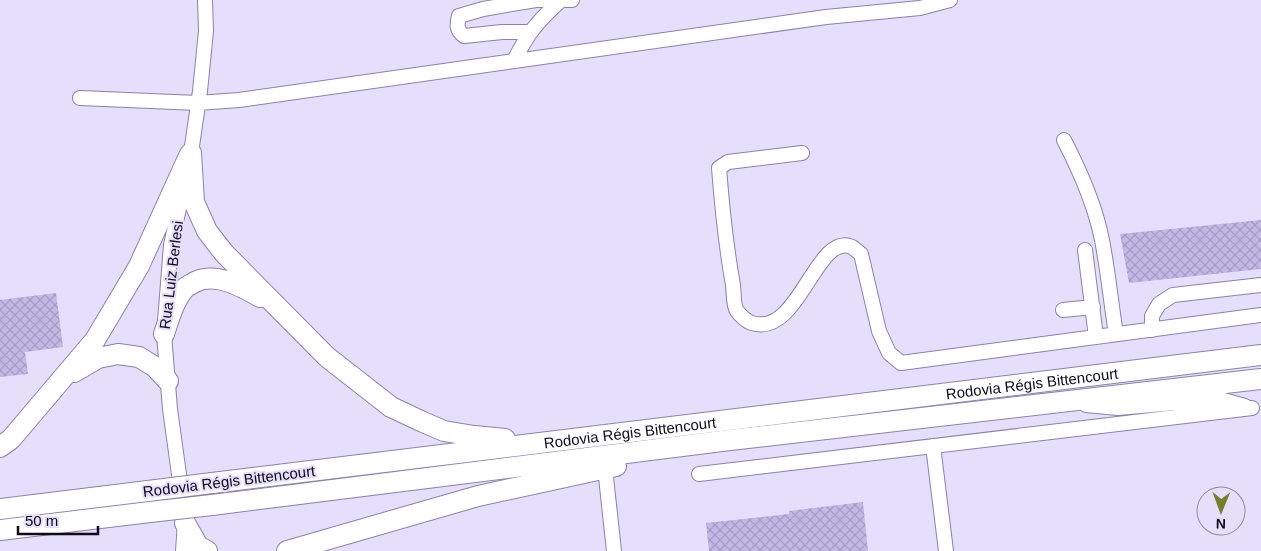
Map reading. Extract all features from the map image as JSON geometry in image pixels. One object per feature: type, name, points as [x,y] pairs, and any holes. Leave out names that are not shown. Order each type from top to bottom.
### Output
[{"type":"highway","points":[[190,154],[194,202],[207,232],[224,253],[327,357],[392,407],[444,431],[501,439],[632,433]]},
{"type":"highway","points":[[0,447],[11,439],[95,340],[139,266],[190,154]]},
{"type":"highway","points":[[164,334],[173,307],[185,287],[204,278],[224,280],[248,290],[275,305]]},
{"type":"highway","points":[[60,381],[98,358],[118,354],[139,357],[155,366],[168,381]]},
{"type":"highway","name":"Rodovia Régis Bittencourt","points":[[0,509],[1261,356]]},
{"type":"highway","name":"Rodovia Régis Bittencourt","points":[[0,530],[730,440],[1261,379]]},
{"type":"highway","points":[[287,551],[478,496],[730,440]]},
{"type":"highway","points":[[185,523],[198,546],[207,551]]},
{"type":"street","name":"Rua Luiz Berlesi","points":[[183,551],[185,523],[164,334],[172,245],[198,103],[206,31],[205,0]]},
{"type":"street","points":[[529,32],[502,32],[464,36],[458,31],[457,23],[460,16],[483,9],[536,0],[564,0]]},
{"type":"street","points":[[514,61],[529,32],[564,0]]},
{"type":"street","points":[[80,98],[198,103],[239,100],[816,19],[920,8],[950,0]]},
{"type":"street","points":[[1064,140],[1082,175],[1098,224],[1102,239],[1116,334]]},
{"type":"street","points":[[802,153],[728,162],[719,168],[728,256],[736,310],[750,323],[764,326],[776,322],[796,300],[824,256],[840,247],[850,246],[861,254],[879,331],[885,346],[889,353],[901,363],[1261,314]]},
{"type":"street","points":[[1085,250],[1096,337]]},
{"type":"street","points":[[1152,330],[1152,316],[1159,304],[1173,295],[1261,285]]},
{"type":"street","points":[[1063,310],[1093,307]]},
{"type":"street","points":[[1063,403],[1118,408],[1220,399],[1256,409]]},
{"type":"street","points":[[699,474],[1256,409]]},
{"type":"street","points":[[933,446],[946,551]]},
{"type":"street","points":[[605,468],[614,551]]},
{"type":"building","points":[[1261,220],[1261,269],[1129,283],[1120,234]]},
{"type":"building","points":[[56,293],[63,347],[25,352],[28,374],[0,377],[0,300]]},
{"type":"building","points":[[863,502],[868,551],[709,551],[706,523],[789,514],[789,511]]}]
